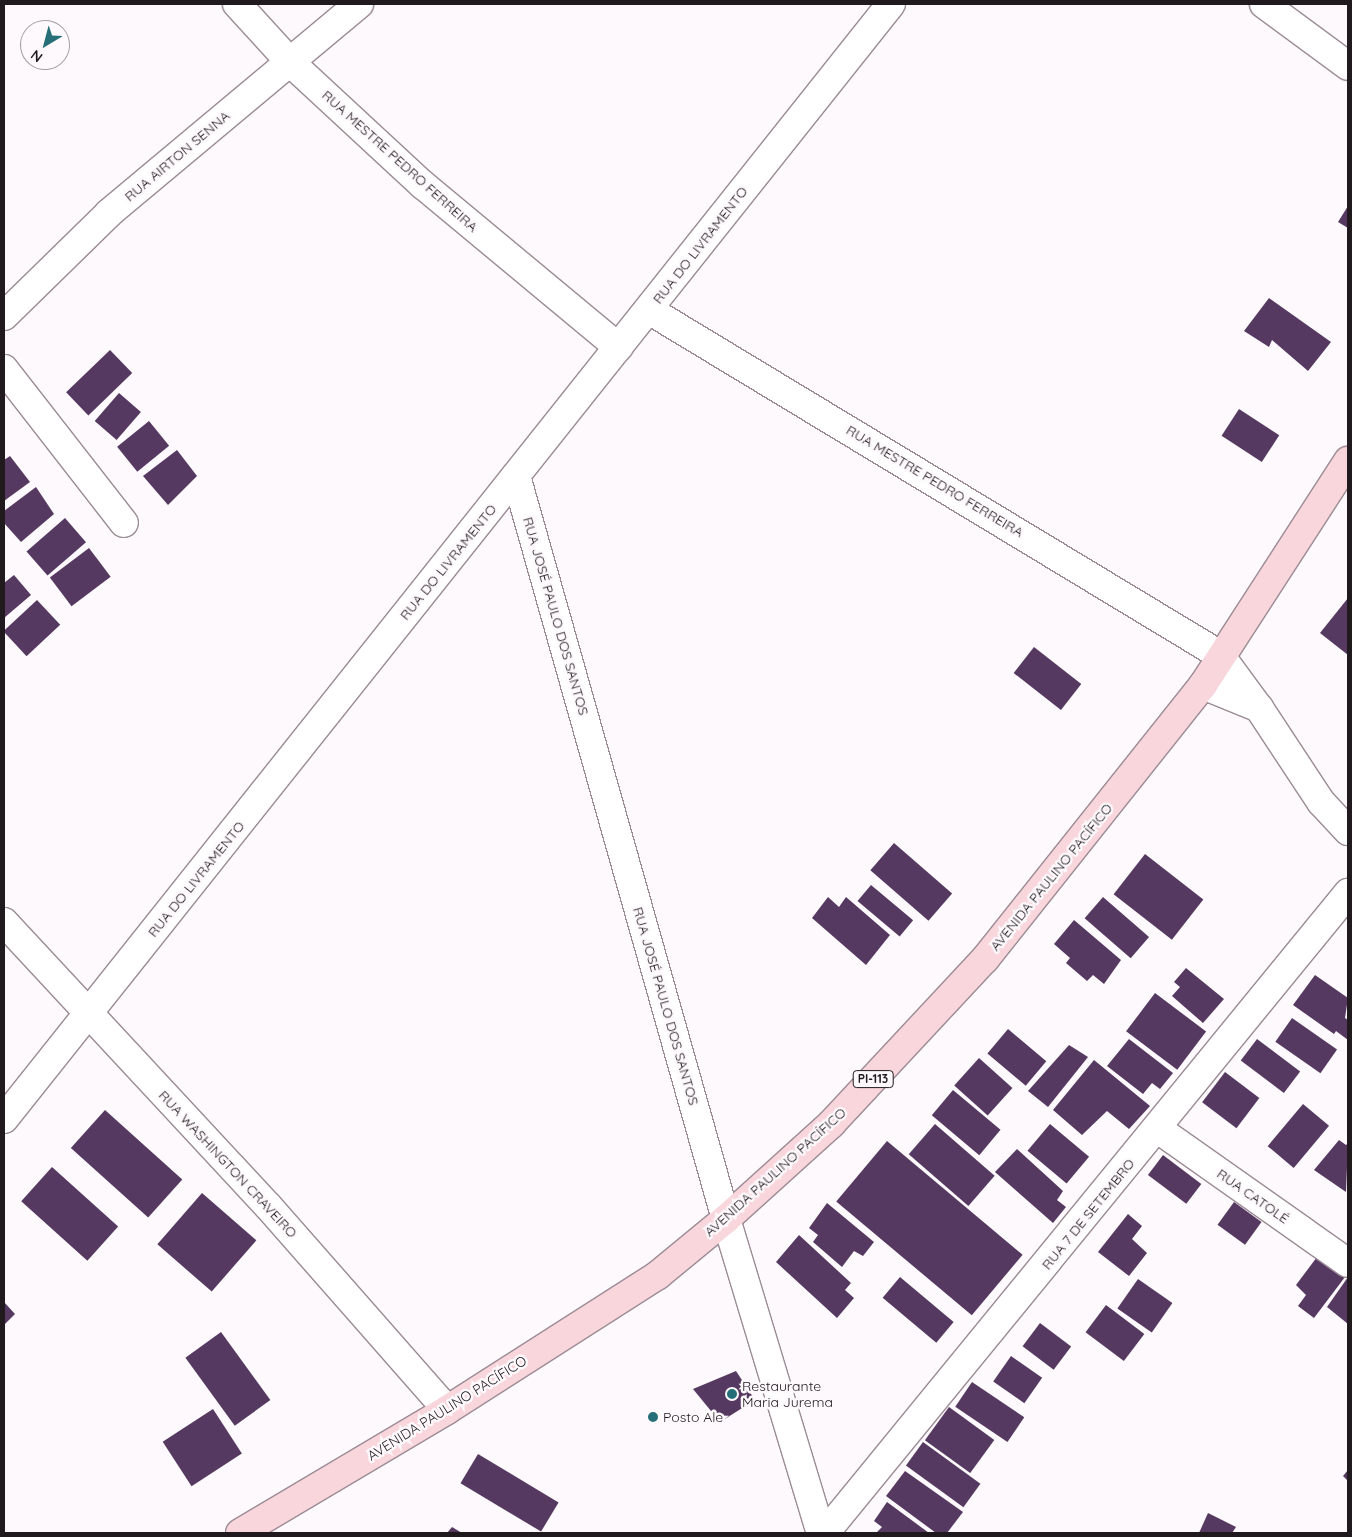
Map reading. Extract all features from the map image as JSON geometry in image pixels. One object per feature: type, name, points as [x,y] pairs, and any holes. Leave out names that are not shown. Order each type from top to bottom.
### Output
[{"type":"main road","name":"AVENIDA PAULINO PACÍFICO","points":[[240,1533],[447,1410],[658,1275],[726,1219],[831,1124],[985,959],[1203,685],[1220,655],[1348,461]]},
{"type":"street","name":"RUA MESTRE PEDRO FERREIRA","points":[[237,4],[290,62],[423,186],[618,347]]},
{"type":"street","name":"RUA AIRTON SENNA","points":[[4,316],[109,213],[359,4]]},
{"type":"street","name":"RUA DO LIVRAMENTO","points":[[4,1119],[891,4]]},
{"type":"street","points":[[1264,4],[1348,66]]},
{"type":"street","name":"RUA MESTRE PEDRO FERREIRA","points":[[649,310],[1220,655]]},
{"type":"street","points":[[4,369],[124,523]]},
{"type":"street","name":"RUA JOSÉ PAULO DOS SANTOS","points":[[516,476],[726,1219],[821,1533]]},
{"type":"street","points":[[1220,655],[1259,708],[1321,802],[1348,831]]},
{"type":"street","points":[[1203,685],[1259,708]]},
{"type":"street","name":"RUA 7 DE SETEMBRO","points":[[825,1533],[1158,1129],[1348,893]]},
{"type":"street","name":"RUA WASHINGTON CRAVEIRO","points":[[4,922],[268,1206],[447,1410]]},
{"type":"street","name":"RUA CATOLÉ","points":[[1158,1129],[1348,1263]]},
{"type":"building","points":[[1348,206],[1348,228],[1338,222]]},
{"type":"building","points":[[1269,298],[1331,342],[1308,371],[1272,340],[1269,347],[1244,331]]},
{"type":"building","points":[[110,350],[132,373],[88,415],[66,392]]},
{"type":"building","points":[[119,393],[141,412],[117,440],[95,421]]},
{"type":"building","points":[[1239,409],[1279,435],[1262,462],[1222,436]]},
{"type":"building","points":[[149,421],[169,446],[137,472],[117,447]]},
{"type":"building","points":[[177,450],[197,476],[168,505],[143,476]]},
{"type":"building","points":[[10,456],[30,482],[4,501],[4,460]]},
{"type":"building","points":[[36,487],[54,514],[21,542],[4,523],[4,511]]},
{"type":"building","points":[[65,518],[86,542],[48,576],[27,551]]},
{"type":"building","points":[[89,548],[111,577],[72,606],[50,577]]},
{"type":"building","points":[[14,575],[31,595],[4,618],[4,583]]},
{"type":"building","points":[[1348,598],[1348,655],[1320,633]]},
{"type":"building","points":[[37,600],[60,625],[27,656],[4,631]]},
{"type":"building","points":[[1034,647],[1081,684],[1061,710],[1014,673]]},
{"type":"building","points":[[894,843],[952,894],[928,921],[870,870]]},
{"type":"building","points":[[1145,854],[1203,900],[1172,940],[1114,894]]},
{"type":"building","points":[[871,885],[913,920],[900,936],[858,901]]},
{"type":"building","points":[[828,897],[839,907],[846,897],[890,935],[866,965],[812,918]]},
{"type":"building","points":[[1103,897],[1149,937],[1131,958],[1085,918]]},
{"type":"building","points":[[1074,920],[1121,960],[1104,984],[1093,975],[1087,981],[1066,963],[1070,958],[1054,944]]},
{"type":"building","points":[[1186,968],[1224,999],[1203,1023],[1172,996],[1180,987],[1174,982]]},
{"type":"building","points":[[1315,975],[1348,998],[1345,1018],[1348,1020],[1348,1040],[1336,1031],[1334,1034],[1293,1005]]},
{"type":"building","points":[[1155,993],[1206,1032],[1177,1070],[1126,1031]]},
{"type":"building","points":[[1292,1018],[1337,1050],[1320,1073],[1275,1042]]},
{"type":"building","points":[[1008,1029],[1046,1061],[1026,1086],[987,1054]]},
{"type":"building","points":[[1129,1039],[1173,1073],[1160,1089],[1152,1083],[1143,1094],[1107,1066]]},
{"type":"building","points":[[1257,1039],[1300,1071],[1284,1093],[1241,1061]]},
{"type":"building","points":[[1069,1045],[1088,1057],[1048,1107],[1028,1091]]},
{"type":"building","points":[[979,1058],[1012,1088],[988,1116],[954,1085]]},
{"type":"building","points":[[1094,1060],[1150,1106],[1129,1129],[1107,1111],[1082,1135],[1053,1110]]},
{"type":"building","points":[[1225,1072],[1259,1098],[1236,1128],[1202,1102]]},
{"type":"building","points":[[953,1090],[1000,1130],[979,1155],[932,1115]]},
{"type":"building","points":[[1303,1104],[1329,1126],[1294,1168],[1268,1146]]},
{"type":"building","points":[[105,1110],[182,1180],[148,1217],[71,1148]]},
{"type":"building","points":[[935,1124],[995,1176],[968,1206],[909,1154]]},
{"type":"building","points":[[1050,1124],[1089,1157],[1067,1184],[1028,1151]]},
{"type":"building","points":[[1339,1140],[1346,1145],[1348,1143],[1346,1192],[1314,1170]]},
{"type":"building","points":[[887,1141],[1023,1255],[972,1315],[836,1202]]},
{"type":"building","points":[[1017,1149],[1063,1191],[1057,1200],[1066,1207],[1053,1223],[995,1172]]},
{"type":"building","points":[[1163,1155],[1201,1184],[1186,1204],[1148,1175]]},
{"type":"building","points":[[52,1167],[118,1227],[87,1261],[21,1201]]},
{"type":"building","points":[[202,1193],[256,1240],[212,1292],[157,1244]]},
{"type":"building","points":[[1234,1202],[1262,1222],[1245,1245],[1218,1225]]},
{"type":"building","points":[[827,1203],[874,1242],[863,1256],[854,1251],[842,1267],[813,1242],[818,1235],[809,1228]]},
{"type":"building","points":[[1128,1214],[1142,1226],[1132,1239],[1147,1253],[1129,1276],[1098,1252]]},
{"type":"building","points":[[799,1235],[851,1283],[845,1290],[854,1298],[837,1318],[776,1262]]},
{"type":"building","points":[[1317,1257],[1345,1277],[1314,1318],[1298,1306],[1306,1295],[1296,1285]]},
{"type":"building","points":[[900,1277],[954,1322],[936,1343],[883,1298]]},
{"type":"building","points":[[1348,1277],[1348,1324],[1327,1307]]},
{"type":"building","points":[[1138,1279],[1172,1303],[1152,1333],[1117,1308]]},
{"type":"building","points":[[4,1302],[15,1314],[4,1325]]},
{"type":"building","points":[[1106,1305],[1144,1334],[1124,1361],[1086,1332]]},
{"type":"building","points":[[1040,1323],[1071,1346],[1054,1370],[1023,1346]]},
{"type":"building","points":[[221,1332],[270,1400],[235,1426],[185,1358]]},
{"type":"building","points":[[1011,1356],[1042,1378],[1024,1403],[993,1381]]},
{"type":"building","points":[[736,1371],[755,1400],[720,1422],[693,1389]]},
{"type":"building","points":[[972,1382],[1024,1417],[1007,1442],[955,1407]]},
{"type":"building","points":[[949,1407],[994,1440],[970,1473],[925,1440]]},
{"type":"building","points":[[213,1409],[242,1453],[192,1486],[163,1442]]},
{"type":"building","points":[[923,1442],[980,1484],[963,1507],[906,1465]]},
{"type":"building","points":[[478,1454],[559,1502],[541,1532],[460,1483]]},
{"type":"building","points":[[1348,1470],[1348,1481],[1343,1476]]},
{"type":"building","points":[[905,1471],[963,1512],[947,1533],[936,1533],[886,1496]]},
{"type":"building","points":[[887,1502],[929,1533],[876,1533],[882,1527],[874,1521]]},
{"type":"building","points":[[1208,1513],[1236,1527],[1232,1533],[1199,1533]]},
{"type":"building","points":[[452,1527],[462,1533],[447,1533]]},
{"type":"place","name":"Restaurante Maria Jurema","points":[[732,1394]]},
{"type":"place","name":"Posto Ale","points":[[653,1417]]}]
